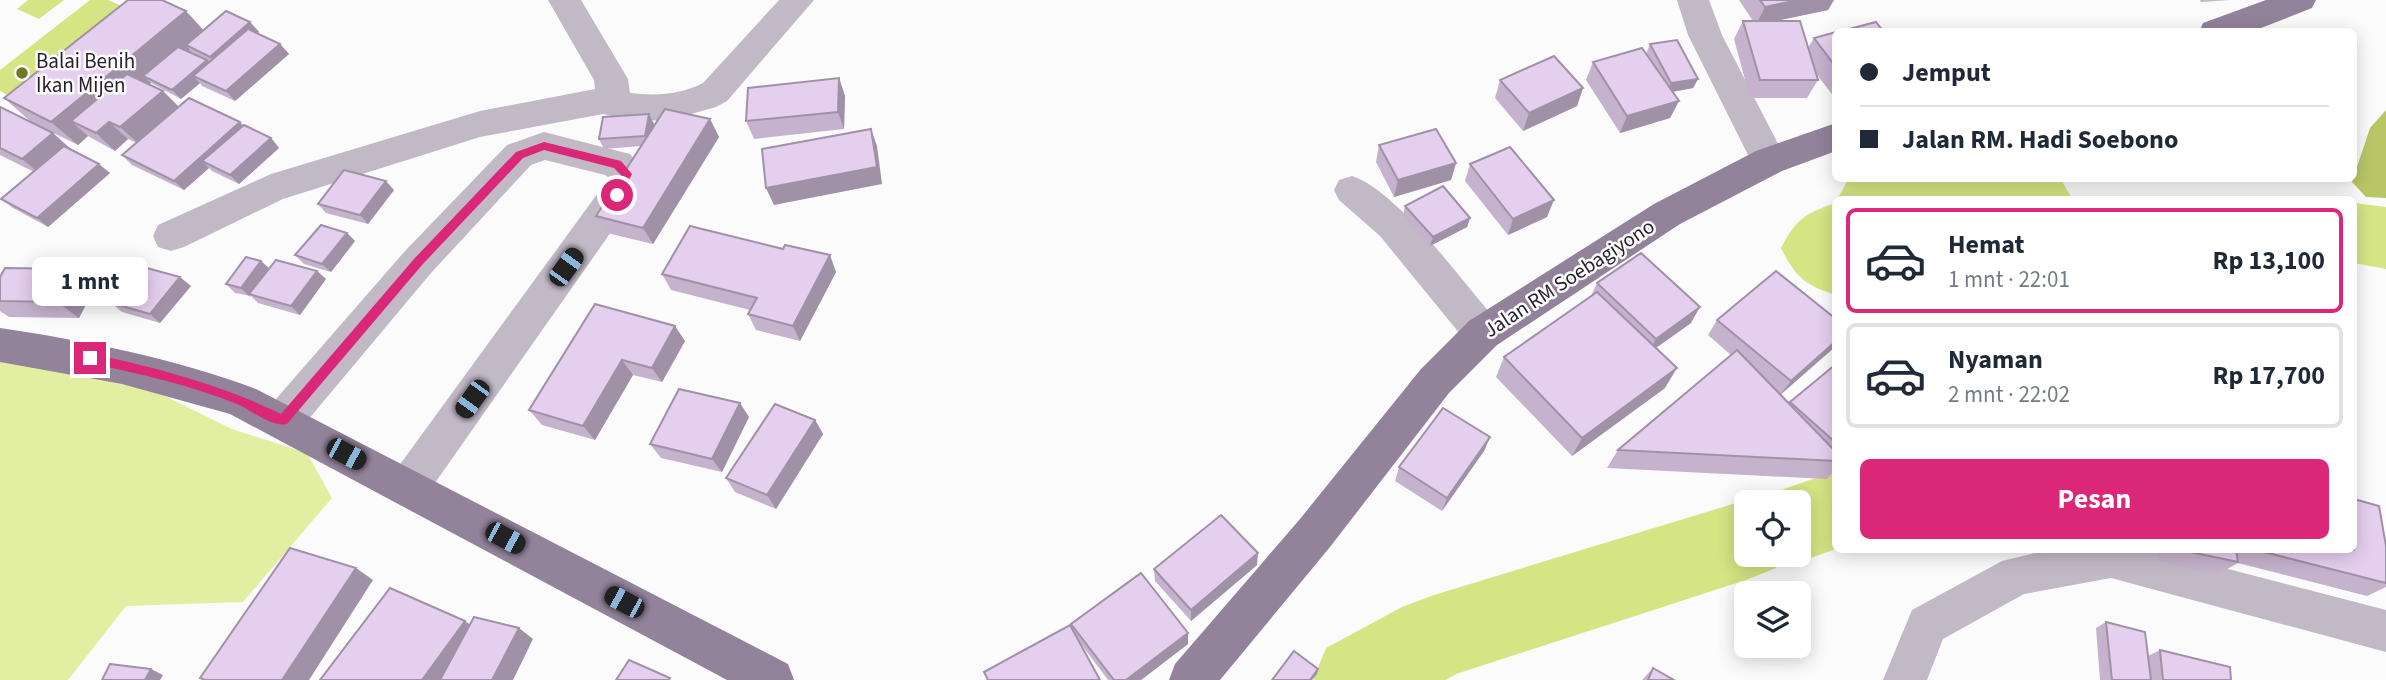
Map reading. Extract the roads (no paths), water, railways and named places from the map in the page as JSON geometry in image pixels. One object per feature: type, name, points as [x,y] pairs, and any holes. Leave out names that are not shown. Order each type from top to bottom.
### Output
[{"type":"main road","points":[[2226,28],[2300,0]]},
{"type":"main road","name":"Jalan RM Soebagiyono","points":[[1191,680],[1315,533],[1434,380],[1483,332],[1667,214],[1769,161],[1832,138]]},
{"type":"main road","points":[[0,345],[90,358],[179,379],[242,401],[769,680]]},
{"type":"street","points":[[564,0],[611,79],[614,104],[676,107],[704,99],[715,92],[798,0]]},
{"type":"street","points":[[1693,0],[1705,35],[1769,161]]},
{"type":"street","points":[[171,236],[271,188],[429,138],[480,124],[612,99]]},
{"type":"street","points":[[283,421],[418,262],[519,155],[544,146],[617,164],[627,174],[617,195],[408,487]]},
{"type":"street","points":[[1352,190],[1393,226],[1483,332]]},
{"type":"street","points":[[1905,680],[1927,625],[2017,575],[2111,558],[2386,631]]},
{"type":"waterway","points":[[1878,196],[1910,196]]},
{"type":"waterway","points":[[2357,233],[2386,238]]},
{"type":"waterway","points":[[1832,237],[1819,248],[1832,260]]},
{"type":"waterway","points":[[1811,518],[1832,511]]},
{"type":"waterway","points":[[1358,680],[1434,638],[1734,544]]},
{"type":"place","name":"Balai Benih Ikan Mijen","points":[[22,73]]}]
